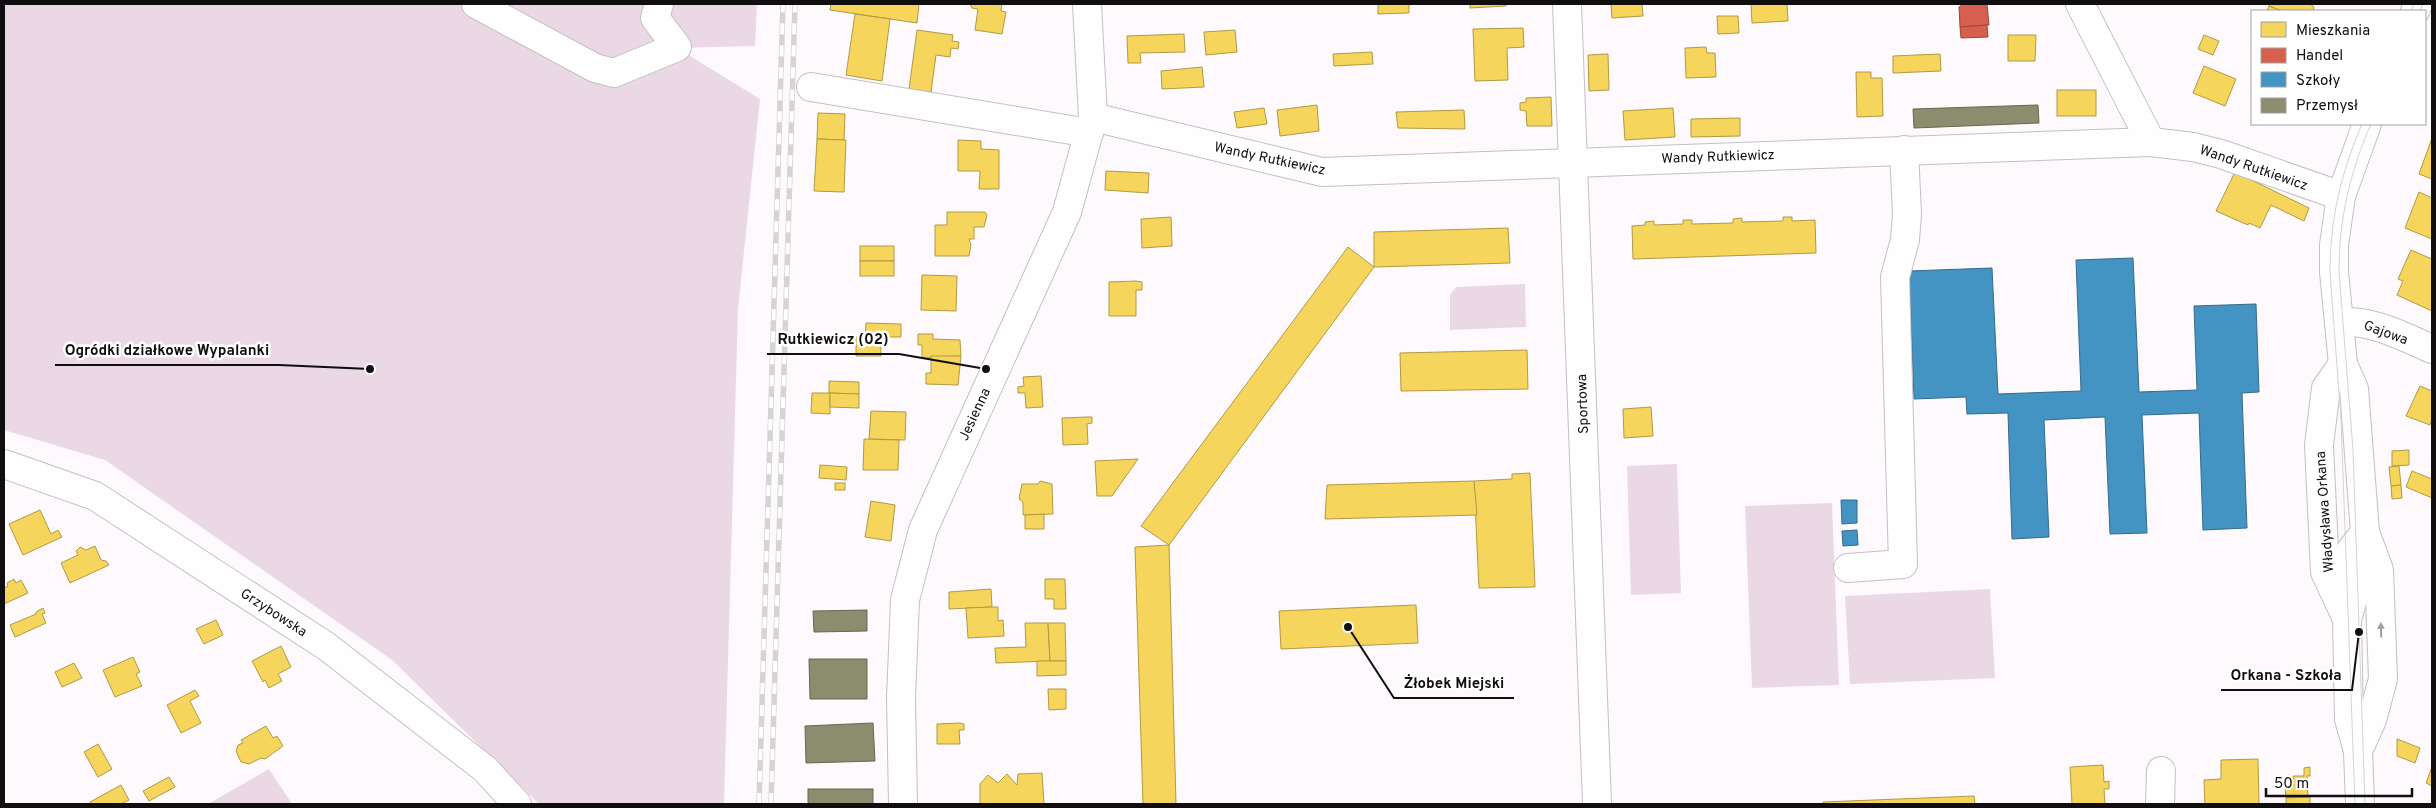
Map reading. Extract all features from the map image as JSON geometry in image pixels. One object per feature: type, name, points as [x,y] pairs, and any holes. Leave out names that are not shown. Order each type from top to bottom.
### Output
[{"type":"street","points":[[476,4],[595,68],[614,73],[676,47],[656,18],[659,4]]},
{"type":"street","name":"Jesienna","points":[[904,804],[901,698],[905,600],[923,530],[1067,212],[1091,125],[1087,4]]},
{"type":"street","name":"Sportowa","points":[[1567,4],[1597,804]]},
{"type":"street","points":[[2080,4],[2151,142]]},
{"type":"street","name":"Wandy Rutkiewicz","points":[[811,87],[1060,127],[1091,125],[1322,172],[1574,161],[2151,142],[2193,146],[2222,154],[2341,196]]},
{"type":"street","name":"Władysława Orkana","points":[[2358,751],[2372,720],[2383,679],[2379,570],[2365,532],[2354,389],[2343,364],[2334,272],[2334,245],[2341,196],[2351,163],[2367,125]]},
{"type":"street","points":[[1848,568],[1903,564],[1895,278],[1905,240],[1907,214],[1904,150]]},
{"type":"street","name":"Gajowa","points":[[2339,322],[2354,321],[2374,325],[2432,349]]},
{"type":"street","name":"Władysława Orkana","points":[[2343,364],[2326,388],[2319,445],[2325,572],[2347,619],[2349,720],[2358,751],[2360,804]]},
{"type":"street","points":[[2326,388],[2359,448]]},
{"type":"street","name":"Grzybowska","points":[[4,464],[95,496],[326,646],[484,768],[517,804]]},
{"type":"street","points":[[2347,619],[2353,600],[2351,550],[2365,532]]},
{"type":"street","points":[[2348,687],[2372,720]]},
{"type":"street","points":[[2160,804],[2161,771]]},
{"type":"shaded area","points":[[4,4],[757,4],[755,46],[677,48],[760,99],[738,309],[724,804],[539,804],[392,660],[105,460],[4,430]]},
{"type":"shaded area","points":[[1525,284],[1526,327],[1450,330],[1450,295],[1456,287]]},
{"type":"shaded area","points":[[1677,464],[1681,593],[1631,595],[1627,466]]},
{"type":"shaded area","points":[[1832,503],[1839,685],[1752,688],[1745,506]]},
{"type":"shaded area","points":[[1990,589],[1995,678],[1850,684],[1845,596]]},
{"type":"shaded area","points":[[269,769],[292,804],[208,804]]},
{"type":"building: Mieszkania","points":[[831,4],[919,4],[917,23],[830,10]]},
{"type":"building: Mieszkania","points":[[970,4],[1002,4],[1001,11],[1006,12],[1002,34],[975,30],[978,9],[972,8]]},
{"type":"building: Mieszkania","points":[[1378,4],[1409,4],[1409,13],[1378,14]]},
{"type":"building: Mieszkania","points":[[1470,4],[1506,4],[1506,6],[1470,8]]},
{"type":"building: Mieszkania","points":[[1611,4],[1642,4],[1643,16],[1612,18]]},
{"type":"building: Mieszkania","points":[[1751,4],[1787,4],[1788,21],[1752,23]]},
{"type":"building: Mieszkania","points":[[2270,4],[2310,4],[2314,7],[2313,10],[2279,10],[2269,6]]},
{"type":"building: Mieszkania","points":[[2269,6],[2279,10],[2267,10]]},
{"type":"building: Mieszkania","points":[[855,14],[890,19],[882,81],[846,75]]},
{"type":"building: Mieszkania","points":[[1717,16],[1738,16],[1739,33],[1718,34]]},
{"type":"building: Mieszkania","points":[[1523,28],[1524,47],[1507,48],[1508,80],[1475,81],[1473,29]]},
{"type":"building: Mieszkania","points":[[917,30],[953,35],[952,41],[959,42],[958,49],[951,48],[950,57],[936,55],[931,92],[909,89]]},
{"type":"building: Mieszkania","points":[[1235,30],[1237,52],[1206,55],[1204,32]]},
{"type":"building: Mieszkania","points":[[1184,34],[1185,52],[1140,53],[1141,63],[1128,63],[1127,36]]},
{"type":"building: Mieszkania","points":[[2008,35],[2036,35],[2035,61],[2008,61]]},
{"type":"building: Mieszkania","points":[[2204,35],[2219,41],[2213,55],[2198,49]]},
{"type":"building: Mieszkania","points":[[1706,47],[1707,53],[1715,53],[1716,77],[1686,78],[1685,48]]},
{"type":"building: Mieszkania","points":[[1372,52],[1373,64],[1334,66],[1333,54]]},
{"type":"building: Mieszkania","points":[[1608,54],[1609,90],[1589,91],[1588,55]]},
{"type":"building: Mieszkania","points":[[1940,54],[1941,71],[1893,73],[1893,56]]},
{"type":"building: Mieszkania","points":[[2204,66],[2236,79],[2225,106],[2193,93]]},
{"type":"building: Mieszkania","points":[[1202,67],[1204,87],[1162,89],[1161,71]]},
{"type":"building: Mieszkania","points":[[1856,72],[1871,72],[1871,78],[1882,78],[1883,116],[1857,117]]},
{"type":"building: Mieszkania","points":[[2057,90],[2096,90],[2096,116],[2057,116]]},
{"type":"building: Mieszkania","points":[[1551,97],[1552,126],[1527,126],[1526,111],[1520,110],[1520,103],[1526,102],[1526,98]]},
{"type":"building: Mieszkania","points":[[1317,105],[1319,131],[1280,136],[1277,110]]},
{"type":"building: Mieszkania","points":[[1264,108],[1267,124],[1237,128],[1234,112]]},
{"type":"building: Mieszkania","points":[[1673,108],[1675,137],[1625,140],[1623,111]]},
{"type":"building: Mieszkania","points":[[1464,110],[1465,129],[1398,128],[1396,112]]},
{"type":"building: Mieszkania","points":[[818,113],[845,114],[844,140],[817,139]]},
{"type":"building: Mieszkania","points":[[1740,118],[1740,136],[1691,137],[1691,119]]},
{"type":"building: Mieszkania","points":[[2432,138],[2432,179],[2419,174]]},
{"type":"building: Mieszkania","points":[[817,139],[846,140],[844,192],[814,191]]},
{"type":"building: Mieszkania","points":[[958,140],[981,141],[981,149],[999,150],[999,189],[979,189],[980,171],[958,171]]},
{"type":"building: Mieszkania","points":[[1106,171],[1149,173],[1148,193],[1105,190]]},
{"type":"building: Mieszkania","points":[[2235,172],[2309,208],[2304,221],[2271,205],[2260,228],[2249,223],[2248,225],[2216,211]]},
{"type":"building: Mieszkania","points":[[2419,192],[2432,198],[2432,239],[2405,228]]},
{"type":"building: Mieszkania","points":[[947,212],[985,212],[987,215],[984,227],[974,227],[974,239],[969,239],[971,245],[969,256],[935,256],[935,225],[947,225]]},
{"type":"building: Mieszkania","points":[[1171,217],[1172,246],[1142,248],[1141,219]]},
{"type":"building: Mieszkania","points":[[1783,217],[1792,217],[1792,221],[1815,220],[1816,253],[1633,259],[1632,226],[1645,225],[1645,222],[1654,221],[1654,225],[1683,224],[1683,220],[1692,220],[1692,224],[1733,223],[1733,219],[1742,218],[1742,222],[1783,221]]},
{"type":"building: Mieszkania","points":[[1508,228],[1510,263],[1374,267],[1374,232]]},
{"type":"building: Mieszkania","points":[[860,246],[894,246],[894,261],[860,261]]},
{"type":"building: Mieszkania","points":[[1348,247],[1374,267],[1169,545],[1141,526]]},
{"type":"building: Mieszkania","points":[[2411,250],[2432,259],[2432,311],[2397,295],[2403,281],[2398,279]]},
{"type":"building: Mieszkania","points":[[860,261],[894,261],[894,276],[860,276]]},
{"type":"building: Mieszkania","points":[[922,275],[957,276],[956,311],[921,310]]},
{"type":"building: Mieszkania","points":[[1109,282],[1142,282],[1142,290],[1136,290],[1136,316],[1109,316]]},
{"type":"building: Mieszkania","points":[[866,323],[901,324],[901,337],[882,337],[882,344],[865,343]]},
{"type":"building: Mieszkania","points":[[918,334],[933,334],[933,339],[960,340],[961,356],[922,358],[922,345],[918,345]]},
{"type":"building: Mieszkania","points":[[856,337],[865,337],[865,343],[881,344],[881,356],[856,356]]},
{"type":"building: Mieszkania","points":[[1527,350],[1528,389],[1401,391],[1400,353]]},
{"type":"building: Mieszkania","points":[[931,356],[961,356],[958,385],[926,384],[926,373],[931,373]]},
{"type":"building: Mieszkania","points":[[1041,376],[1043,407],[1026,408],[1025,393],[1018,393],[1018,387],[1024,386],[1023,377]]},
{"type":"building: Mieszkania","points":[[829,381],[859,382],[859,394],[829,393]]},
{"type":"building: Mieszkania","points":[[2420,386],[2432,391],[2432,419],[2430,425],[2406,416]]},
{"type":"building: Mieszkania","points":[[812,393],[830,393],[830,414],[811,413]]},
{"type":"building: Mieszkania","points":[[830,393],[859,394],[859,408],[830,407]]},
{"type":"building: Mieszkania","points":[[1651,407],[1653,436],[1624,438],[1623,409]]},
{"type":"building: Mieszkania","points":[[871,411],[906,412],[905,440],[869,439]]},
{"type":"building: Mieszkania","points":[[1092,417],[1092,423],[1087,424],[1088,444],[1063,445],[1062,418]]},
{"type":"building: Mieszkania","points":[[864,439],[899,440],[898,470],[863,470]]},
{"type":"building: Mieszkania","points":[[2409,450],[2409,465],[2392,466],[2392,451]]},
{"type":"building: Mieszkania","points":[[1138,459],[1112,496],[1097,496],[1095,461]]},
{"type":"building: Mieszkania","points":[[820,465],[847,467],[846,480],[819,478]]},
{"type":"building: Mieszkania","points":[[2399,466],[2401,485],[2391,486],[2389,467]]},
{"type":"building: Mieszkania","points":[[2412,471],[2432,479],[2432,498],[2406,487]]},
{"type":"building: Mieszkania","points":[[1530,473],[1535,587],[1479,588],[1474,481],[1512,479],[1512,474]]},
{"type":"building: Mieszkania","points":[[1040,481],[1052,484],[1053,514],[1023,515],[1023,502],[1019,499],[1022,484],[1038,484]]},
{"type":"building: Mieszkania","points":[[1474,481],[1477,515],[1325,519],[1327,485]]},
{"type":"building: Mieszkania","points":[[835,483],[845,483],[845,490],[835,490]]},
{"type":"building: Mieszkania","points":[[2401,485],[2402,498],[2392,499],[2391,486]]},
{"type":"building: Mieszkania","points":[[871,501],[895,505],[891,541],[865,537]]},
{"type":"building: Mieszkania","points":[[40,510],[51,534],[58,530],[62,537],[23,555],[9,524]]},
{"type":"building: Mieszkania","points":[[1044,514],[1044,529],[1025,529],[1025,515]]},
{"type":"building: Mieszkania","points":[[1169,545],[1176,804],[1143,804],[1135,547]]},
{"type":"building: Mieszkania","points":[[95,546],[101,560],[106,561],[109,565],[70,583],[61,563],[78,555],[76,551],[80,547],[86,550]]},
{"type":"building: Mieszkania","points":[[14,579],[16,583],[21,580],[28,593],[4,604],[4,588],[8,586],[7,583]]},
{"type":"building: Mieszkania","points":[[1045,579],[1065,579],[1066,609],[1054,609],[1054,599],[1045,599]]},
{"type":"building: Mieszkania","points":[[991,589],[992,607],[949,609],[949,592]]},
{"type":"building: Mieszkania","points":[[1416,605],[1418,643],[1281,649],[1279,611]]},
{"type":"building: Mieszkania","points":[[998,607],[998,621],[1003,620],[1004,636],[968,638],[966,608]]},
{"type":"building: Mieszkania","points":[[43,608],[45,613],[42,614],[46,623],[15,637],[10,625],[36,614],[36,612]]},
{"type":"building: Mieszkania","points":[[216,620],[223,635],[204,644],[196,629]]},
{"type":"building: Mieszkania","points":[[1025,623],[1048,623],[1050,661],[996,663],[995,648],[1026,647]]},
{"type":"building: Mieszkania","points":[[1048,623],[1065,623],[1066,661],[1050,661]]},
{"type":"building: Mieszkania","points":[[281,646],[291,667],[278,674],[282,681],[269,688],[265,680],[263,682],[252,661]]},
{"type":"building: Mieszkania","points":[[133,657],[140,672],[136,674],[142,686],[115,697],[103,670]]},
{"type":"building: Mieszkania","points":[[1037,661],[1066,661],[1066,675],[1037,676]]},
{"type":"building: Mieszkania","points":[[74,663],[82,678],[62,687],[55,672]]},
{"type":"building: Mieszkania","points":[[1048,689],[1066,689],[1066,709],[1049,710]]},
{"type":"building: Mieszkania","points":[[195,690],[199,696],[190,701],[201,723],[181,733],[167,705]]},
{"type":"building: Mieszkania","points":[[937,724],[964,724],[964,730],[959,730],[960,744],[937,744]]},
{"type":"building: Mieszkania","points":[[266,726],[273,738],[277,736],[283,746],[265,759],[261,758],[249,764],[241,762],[236,751],[238,745],[243,743],[241,740]]},
{"type":"building: Mieszkania","points":[[2397,739],[2420,748],[2415,763],[2397,756]]},
{"type":"building: Mieszkania","points":[[98,744],[112,769],[98,777],[84,752]]},
{"type":"building: Mieszkania","points":[[2258,759],[2259,804],[2205,804],[2204,780],[2221,779],[2221,760]]},
{"type":"building: Mieszkania","points":[[2103,765],[2104,782],[2109,781],[2109,789],[2104,789],[2105,804],[2072,804],[2070,767]]},
{"type":"building: Mieszkania","points":[[2310,767],[2310,776],[2307,776],[2308,797],[2286,798],[2285,786],[2293,786],[2293,776],[2304,776],[2304,768]]},
{"type":"building: Mieszkania","points":[[2432,767],[2432,786],[2426,783]]},
{"type":"building: Mieszkania","points":[[1042,773],[1044,804],[980,804],[980,784],[988,775],[998,783],[1007,774],[1017,785],[1018,774]]},
{"type":"building: Mieszkania","points":[[169,777],[175,787],[149,801],[143,791]]},
{"type":"building: Mieszkania","points":[[121,785],[129,800],[121,804],[91,804],[90,802]]},
{"type":"building: Mieszkania","points":[[1974,796],[1975,804],[1823,804],[1823,802]]},
{"type":"building: Mieszkania","points":[[2310,797],[2310,804],[2286,804],[2286,798]]},
{"type":"building: Handel","points":[[1963,4],[1987,4],[1989,25],[1960,27],[1959,7]]},
{"type":"building: Handel","points":[[1987,25],[1988,37],[1961,38],[1960,27]]},
{"type":"building: Szkoły","points":[[2133,258],[2139,392],[2197,390],[2194,306],[2256,304],[2259,392],[2242,393],[2247,528],[2203,530],[2199,413],[2142,415],[2147,533],[2110,534],[2105,417],[2044,420],[2049,537],[2012,539],[2008,413],[1967,414],[1966,397],[1914,399],[1909,271],[1992,268],[1998,394],[2081,391],[2076,260]]},
{"type":"building: Szkoły","points":[[1841,500],[1857,500],[1857,523],[1842,524]]},
{"type":"building: Szkoły","points":[[1857,530],[1858,545],[1843,546],[1842,531]]},
{"type":"building: Przemysł","points":[[2038,105],[2039,123],[1914,128],[1913,109]]},
{"type":"building: Przemysł","points":[[867,610],[867,631],[814,632],[813,611]]},
{"type":"building: Przemysł","points":[[809,659],[867,659],[867,699],[810,699]]},
{"type":"building: Przemysł","points":[[873,723],[875,761],[806,763],[805,726]]},
{"type":"building: Przemysł","points":[[808,789],[873,789],[873,804],[808,804]]},
{"type":"tram line","points":[[2411,10],[2414,4]]},
{"type":"tram line","points":[[2420,10],[2423,4]]},
{"type":"tram line","points":[[2355,804],[2341,419],[2330,273],[2332,234],[2338,197],[2348,160],[2362,125]]},
{"type":"tram line","points":[[2365,804],[2353,450],[2339,272],[2341,233],[2347,196],[2357,160],[2371,125]]},
{"type":"railway","points":[[759,804],[783,4]]},
{"type":"railway","points":[[771,804],[795,4]]},
{"type":"place","name":"Ogródki działkowe Wypalanki","points":[[370,369]]},
{"type":"place","name":"Rutkiewicz (02)","points":[[986,369]]},
{"type":"place","name":"Żłobek Miejski","points":[[1348,627]]},
{"type":"place","name":"Orkana - Szkoła","points":[[2359,632]]}]
